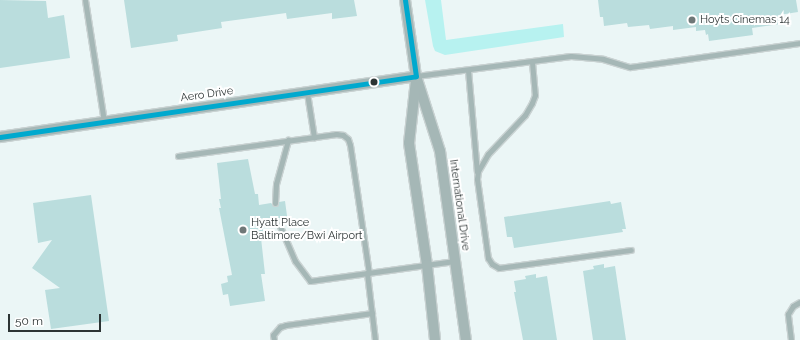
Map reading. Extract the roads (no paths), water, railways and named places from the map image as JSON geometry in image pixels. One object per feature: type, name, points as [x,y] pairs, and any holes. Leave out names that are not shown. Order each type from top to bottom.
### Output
[{"type":"street","name":"International Drive","points":[[405,0],[416,76],[440,151],[466,340]]},
{"type":"street","name":"Aero Drive","points":[[0,137],[104,123],[416,76]]},
{"type":"street","name":"International Drive","points":[[416,76],[409,143],[427,265],[435,340]]},
{"type":"lane","points":[[85,0],[104,123]]},
{"type":"lane","points":[[416,76],[571,56],[590,56],[630,66],[800,43]]},
{"type":"lane","points":[[477,179],[481,163],[525,115],[532,103],[535,95],[532,62]]},
{"type":"lane","points":[[468,70],[477,179],[486,251],[492,264],[499,268],[631,250]]},
{"type":"lane","points":[[307,93],[314,137]]},
{"type":"lane","points":[[178,156],[288,140],[336,134],[343,135],[348,140],[368,273],[375,340]]},
{"type":"lane","points":[[276,203],[276,184],[288,140]]},
{"type":"lane","points":[[279,224],[295,261],[310,281],[455,261]]},
{"type":"lane","points":[[791,340],[788,314],[793,306],[800,302]]},
{"type":"lane","points":[[274,340],[273,335],[280,327],[286,325],[372,313]]},
{"type":"place","name":"Hoyts Cinemas 14","points":[[692,20]]},
{"type":"place","name":"Hyatt Place Baltimore/Bwi Airport","points":[[243,230]]}]
